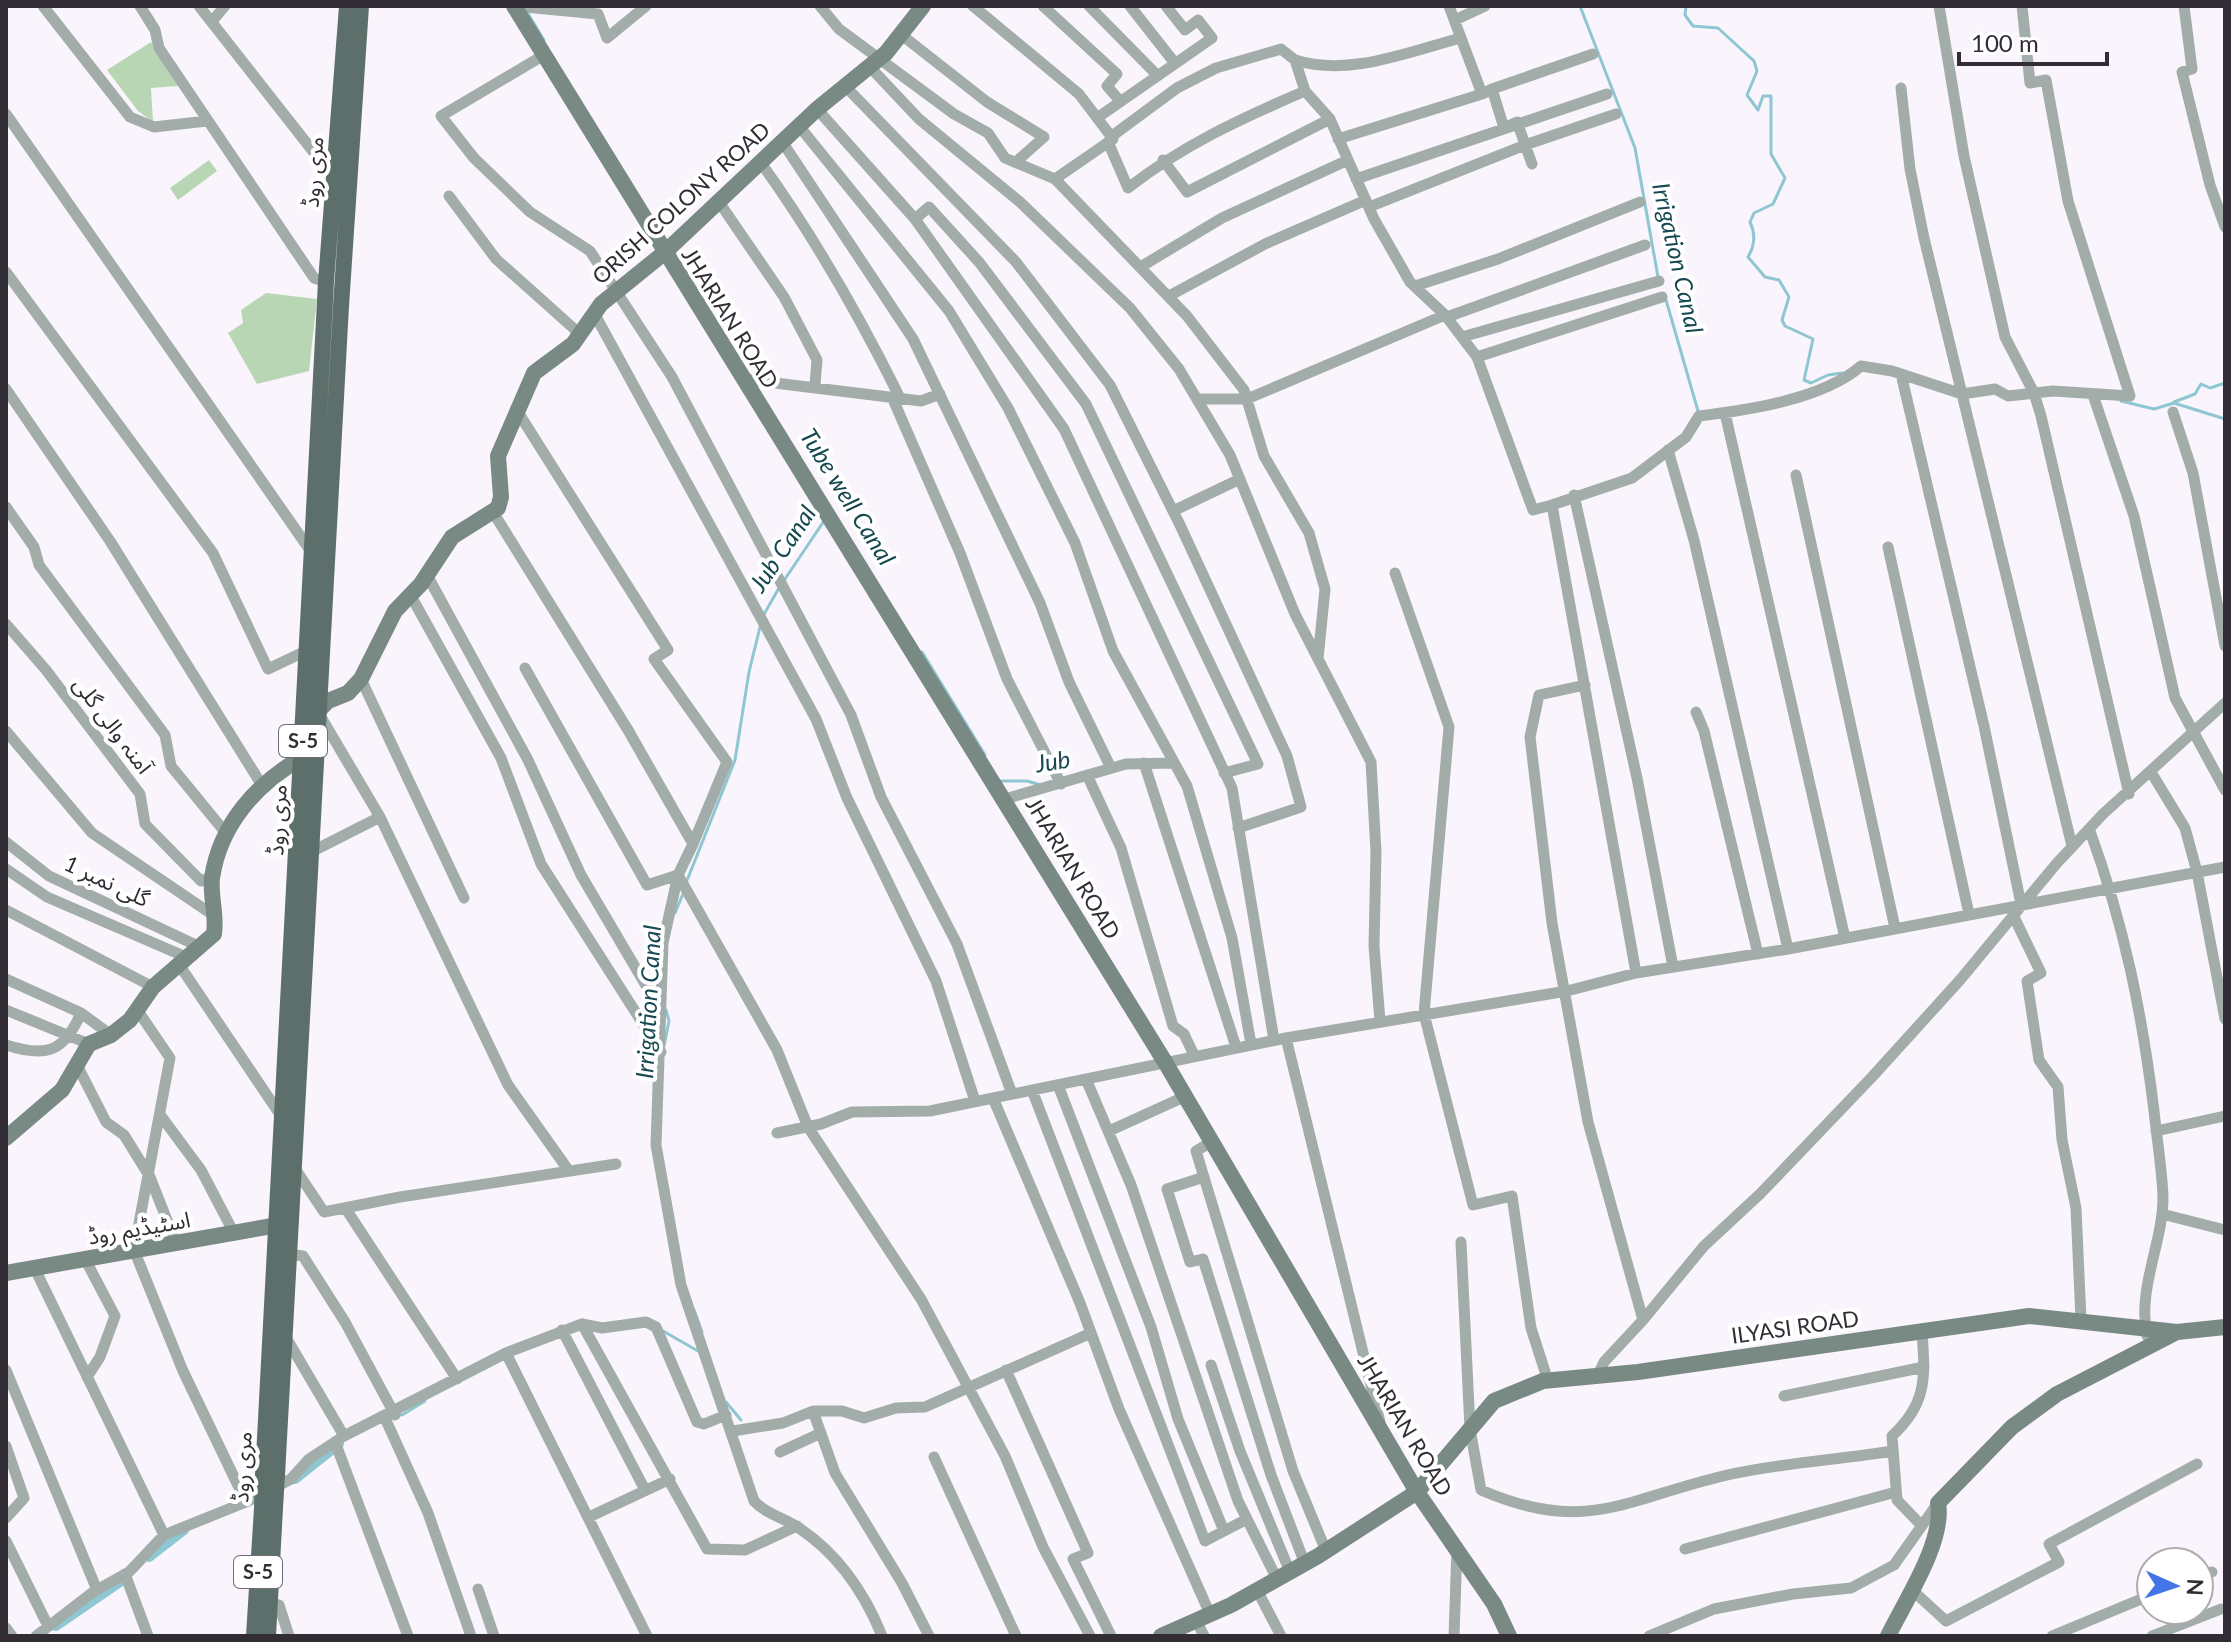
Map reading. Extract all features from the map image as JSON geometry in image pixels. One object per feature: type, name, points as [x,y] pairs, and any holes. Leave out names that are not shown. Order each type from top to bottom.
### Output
[{"type":"main road","name":"مری روڈ","points":[[254,1636],[261,1506],[270,1476],[294,1167],[288,1110],[303,757],[313,555],[330,370],[352,40],[347,6]]},
{"type":"main road","name":"مری روڈ","points":[[280,1326],[278,1225],[311,852],[318,711],[330,370],[326,282],[334,179],[352,40],[361,6]]},
{"type":"main road","name":"JHARIAN ROAD","points":[[514,6],[664,253],[1005,799],[1213,1141],[1417,1492],[1494,1604],[1509,1636]]},
{"type":"main road","name":"ORISH COLONY ROAD","points":[[493,512],[501,504],[498,456],[534,373],[567,349],[581,335],[594,313],[618,290],[664,253],[817,109],[903,36],[923,6]]},
{"type":"main road","points":[[318,711],[328,701],[348,693],[361,679],[395,611],[411,596],[452,537],[493,512]]},
{"type":"main road","points":[[6,1138],[62,1090],[89,1044],[111,1035],[138,1011],[153,987],[214,934],[216,917],[212,877],[225,832],[240,810],[263,787],[303,757]]},
{"type":"main road","name":"اسٹیڈیم روڈ","points":[[6,1273],[278,1225]]},
{"type":"main road","name":"ILYASI ROAD","points":[[1161,1636],[1257,1590],[1326,1551],[1417,1492],[1494,1401],[1548,1381],[1597,1377],[2029,1316],[2177,1332],[2225,1327]]},
{"type":"main road","points":[[1888,1636],[1939,1527],[1938,1503],[2024,1419],[2104,1367],[2150,1348],[2177,1332]]},
{"type":"main road","name":"مری روڈ","points":[[261,1506],[270,1604],[268,1636]]},
{"type":"street","points":[[43,6],[130,117],[154,127],[207,121]]},
{"type":"street","points":[[140,6],[155,30],[159,48],[207,121],[314,278],[326,282]]},
{"type":"street","points":[[199,6],[213,20],[334,179]]},
{"type":"street","points":[[213,20],[225,6]]},
{"type":"street","points":[[514,6],[598,14],[607,38],[646,6]]},
{"type":"street","points":[[820,6],[874,62],[919,119],[1092,268],[1150,332],[1197,399],[1240,479],[1295,614],[1371,762],[1376,852],[1374,946],[1380,1021]]},
{"type":"street","points":[[973,6],[1079,94],[1110,139],[1128,188],[1163,160],[1218,129],[1305,91]]},
{"type":"street","points":[[1043,6],[1117,74],[1107,86],[1120,101]]},
{"type":"street","points":[[1089,6],[1157,75]]},
{"type":"street","points":[[1130,6],[1174,62]]},
{"type":"street","points":[[1097,118],[1212,38],[1198,20],[1185,30],[1166,6]]},
{"type":"street","points":[[1449,6],[1504,128],[1517,122]]},
{"type":"street","points":[[1455,20],[1485,6]]},
{"type":"street","points":[[1939,6],[1964,156],[2002,324],[2034,393],[2088,608],[2129,794]]},
{"type":"street","points":[[1295,60],[1305,91],[1330,119],[1367,203],[1415,286],[1446,316],[1477,357],[1533,510],[1632,478],[1686,437],[1699,416],[1755,410],[1848,377],[1861,366],[1901,374],[1962,394],[1995,389],[2008,396],[2053,391],[2130,396],[2068,201],[2046,80],[2030,83],[2022,6]]},
{"type":"street","points":[[2184,6],[2192,69],[2182,72],[2210,185],[2225,227]]},
{"type":"street","points":[[903,36],[987,102],[1044,137],[1016,162]]},
{"type":"street","points":[[1055,179],[1177,88],[1216,68],[1281,49],[1295,60],[1320,68],[1351,66],[1461,38]]},
{"type":"street","points":[[1338,139],[1487,92],[1593,54]]},
{"type":"street","points":[[544,55],[441,116],[474,158],[530,212],[590,251],[672,377],[851,715],[881,797],[957,944],[1012,1094]]},
{"type":"street","points":[[874,62],[988,133],[1005,158],[1055,179],[1169,296],[1244,390],[1264,456],[1309,533],[1325,589],[1318,659]]},
{"type":"street","points":[[844,85],[1016,262],[1110,385],[1173,511],[1287,756],[1301,807],[1238,828]]},
{"type":"street","points":[[1901,88],[1910,169],[2072,846]]},
{"type":"street","points":[[1356,179],[1607,94]]},
{"type":"street","points":[[817,109],[915,219],[1064,429],[1232,788],[1280,1039],[1383,1433]]},
{"type":"street","points":[[6,114],[313,555]]},
{"type":"street","points":[[1169,296],[1265,244],[1367,203],[1616,114]]},
{"type":"street","points":[[1163,160],[1187,192],[1330,119]]},
{"type":"street","points":[[1517,122],[1532,164]]},
{"type":"street","points":[[799,126],[949,311],[1008,408],[1075,543],[1113,651],[1187,786],[1232,938],[1251,1044]]},
{"type":"street","points":[[783,143],[913,339],[1040,603],[1069,682],[1111,768]]},
{"type":"street","points":[[1142,266],[1222,218],[1348,160]]},
{"type":"street","points":[[761,163],[815,238],[861,319],[960,553],[1007,679],[1061,784]]},
{"type":"street","points":[[449,196],[496,259],[581,335]]},
{"type":"street","points":[[719,202],[784,297],[817,360],[815,385]]},
{"type":"street","points":[[1415,286],[1498,259],[1640,202]]},
{"type":"street","points":[[915,219],[929,207],[979,262],[1086,404],[1258,764],[1224,773]]},
{"type":"street","points":[[1197,399],[1247,399],[1446,316],[1645,245]]},
{"type":"street","points":[[6,272],[213,553],[268,669],[308,650]]},
{"type":"street","points":[[1462,337],[1659,281]]},
{"type":"street","points":[[1477,357],[1662,297]]},
{"type":"street","points":[[594,313],[816,719],[847,798],[936,981],[975,1101]]},
{"type":"street","points":[[1901,374],[2023,904]]},
{"type":"street","points":[[743,379],[815,385],[921,401],[940,394]]},
{"type":"street","points":[[6,389],[110,541],[263,787]]},
{"type":"street","points":[[2093,395],[2134,516],[2175,698],[2225,790]]},
{"type":"street","points":[[516,409],[668,650],[654,659],[727,762],[678,875],[663,943],[656,1145],[670,1212],[671,1245],[703,1356],[733,1431],[754,1501],[761,1508],[797,1526],[853,1575],[882,1636]]},
{"type":"street","points":[[2173,412],[2193,473],[2225,646]]},
{"type":"street","points":[[1725,413],[1845,938]]},
{"type":"street","points":[[1668,450],[1694,540],[1788,949]]},
{"type":"street","points":[[1796,475],[1895,928]]},
{"type":"street","points":[[1173,511],[1240,479]]},
{"type":"street","points":[[1574,495],[1637,778],[1673,967]]},
{"type":"street","points":[[1552,505],[1636,973]]},
{"type":"street","points":[[6,507],[34,547],[39,565],[165,735],[171,766],[225,832]]},
{"type":"street","points":[[493,512],[628,730],[693,844]]},
{"type":"street","points":[[1888,547],[1969,914]]},
{"type":"street","points":[[1395,573],[1449,727],[1424,1014],[1473,1205],[1512,1196],[1531,1328],[1548,1381]]},
{"type":"street","points":[[427,575],[528,760],[581,875],[662,1014]]},
{"type":"street","points":[[411,596],[501,758],[541,864],[661,1052]]},
{"type":"street","name":"آمنہ والی گلی","points":[[6,624],[46,670],[140,794],[145,824],[201,881],[212,877]]},
{"type":"street","points":[[525,668],[647,885],[678,875]]},
{"type":"street","points":[[361,679],[464,898]]},
{"type":"street","points":[[1585,685],[1539,695],[1530,737],[1552,923],[1567,991],[1588,1122],[1643,1320]]},
{"type":"street","points":[[1597,1377],[1604,1362],[1704,1246],[1760,1194],[1872,1077],[2014,917],[2072,846],[2225,703]]},
{"type":"street","points":[[318,711],[380,817],[508,1085],[569,1171]]},
{"type":"street","points":[[1696,712],[1704,731],[1758,954]]},
{"type":"street","points":[[6,731],[92,833],[216,917]]},
{"type":"street","points":[[1144,763],[1236,1047]]},
{"type":"street","points":[[1005,799],[1111,768],[1174,763]]},
{"type":"street","points":[[2151,772],[2185,828],[2197,872],[2225,1016]]},
{"type":"street","points":[[1087,775],[1121,848],[1173,1026],[1184,1034],[1194,1055]]},
{"type":"street","points":[[311,852],[380,817]]},
{"type":"street","points":[[2090,831],[2112,889],[2138,997],[2156,1131],[2162,1214],[2145,1296],[2150,1348]]},
{"type":"street","name":"گلی نمبر 1","points":[[6,842],[49,876],[187,955]]},
{"type":"street","points":[[777,1133],[808,1127],[852,1112],[930,1111],[1251,1044],[1567,991],[1636,973],[1788,949],[2225,867]]},
{"type":"street","points":[[6,869],[47,897],[187,955],[288,1110]]},
{"type":"street","points":[[678,875],[777,1050],[808,1127],[921,1299],[1090,1636]]},
{"type":"street","points":[[7,911],[153,987]]},
{"type":"street","points":[[2014,917],[2041,973],[2027,981],[2039,1060],[2058,1087],[2062,1140],[2076,1208],[2081,1320]]},
{"type":"street","points":[[6,979],[81,1013],[111,1035]]},
{"type":"street","points":[[6,1010],[89,1044]]},
{"type":"street","points":[[138,1011],[170,1058],[134,1250],[183,1371],[261,1506]]},
{"type":"street","points":[[6,1045],[30,1053],[52,1049],[70,1038],[81,1013]]},
{"type":"street","points":[[78,1067],[106,1122],[124,1135],[148,1174],[176,1243]]},
{"type":"street","points":[[1086,1079],[1131,1185],[1206,1413],[1247,1519],[1290,1571]]},
{"type":"street","points":[[1058,1085],[1151,1327],[1178,1419],[1224,1531]]},
{"type":"street","points":[[1032,1090],[1205,1541],[1247,1519]]},
{"type":"street","points":[[1109,1131],[1186,1096]]},
{"type":"street","points":[[993,1098],[1091,1333],[1203,1617],[1204,1636]]},
{"type":"street","points":[[161,1116],[201,1170],[235,1235]]},
{"type":"street","points":[[2156,1131],[2225,1116]]},
{"type":"street","points":[[1213,1141],[1196,1151],[1293,1471],[1326,1551]]},
{"type":"street","points":[[294,1167],[324,1212],[400,1197],[616,1164]]},
{"type":"street","points":[[1204,1177],[1167,1189],[1190,1262],[1203,1259],[1271,1475],[1290,1571]]},
{"type":"street","points":[[346,1209],[457,1379]]},
{"type":"street","points":[[2162,1214],[2225,1230]]},
{"type":"street","points":[[1461,1242],[1470,1429],[1481,1490],[1518,1506],[1571,1514],[1601,1511],[1724,1476],[1893,1451]]},
{"type":"street","points":[[288,1254],[303,1256],[345,1322],[392,1415],[471,1636]]},
{"type":"street","points":[[85,1259],[115,1316],[100,1357],[87,1377]]},
{"type":"street","points":[[34,1267],[164,1535]]},
{"type":"street","points":[[36,1636],[97,1590],[125,1574],[164,1535],[261,1506],[309,1459],[339,1439],[392,1415],[506,1353],[562,1330],[582,1324],[602,1328],[646,1322],[656,1327],[697,1422],[704,1424],[726,1415]]},
{"type":"street","points":[[582,1324],[711,1552],[745,1550],[797,1526]]},
{"type":"street","points":[[280,1326],[339,1439],[408,1636]]},
{"type":"street","points":[[562,1330],[645,1490]]},
{"type":"street","points":[[1921,1525],[1897,1500],[1892,1436],[1911,1418],[1921,1394],[1924,1367],[1922,1331]]},
{"type":"street","points":[[733,1431],[783,1423],[813,1411],[842,1411],[864,1418],[896,1408],[925,1407],[1091,1333]]},
{"type":"street","points":[[506,1353],[647,1636]]},
{"type":"street","points":[[1211,1365],[1240,1451],[1290,1571]]},
{"type":"street","points":[[1784,1396],[1924,1367]]},
{"type":"street","points":[[6,1370],[97,1590]]},
{"type":"street","points":[[1006,1370],[1088,1553],[1073,1559],[1111,1636]]},
{"type":"street","points":[[813,1411],[835,1473],[902,1583],[929,1636]]},
{"type":"street","points":[[780,1452],[821,1433]]},
{"type":"street","points":[[6,1446],[24,1498],[6,1518]]},
{"type":"street","points":[[934,1457],[1016,1636]]},
{"type":"street","points":[[1911,1589],[1946,1621],[2059,1562],[2049,1544],[2197,1464]]},
{"type":"street","points":[[589,1517],[670,1479]]},
{"type":"street","points":[[1685,1549],[1896,1492]]},
{"type":"street","points":[[1649,1636],[1714,1609],[1793,1594],[1851,1588],[1894,1565],[1938,1503]]},
{"type":"street","points":[[6,1541],[48,1626]]},
{"type":"street","points":[[1454,1636],[1457,1548]]},
{"type":"street","points":[[125,1574],[148,1636]]},
{"type":"street","points":[[478,1589],[494,1636]]},
{"type":"street","points":[[1257,1590],[1281,1636]]},
{"type":"street","points":[[2052,1636],[2135,1602]]},
{"type":"street","points":[[270,1604],[279,1605],[289,1636]]},
{"type":"street","points":[[2152,1636],[2221,1609]]},
{"type":"street","points":[[6,1628],[12,1636]]},
{"type":"green space","points":[[151,42],[180,86],[151,88],[153,122],[138,111],[107,70]]},
{"type":"green space","points":[[209,160],[217,171],[178,200],[170,188]]},
{"type":"green space","points":[[266,293],[317,299],[309,371],[257,384],[228,333],[243,323],[241,310]]},
{"type":"waterway","name":"Irrigation Canal","points":[[1580,6],[1635,148],[1658,277]]},
{"type":"waterway","name":"Irrigation Canal","points":[[1686,6],[1685,15],[1693,26],[1718,28],[1754,61],[1757,71],[1747,95],[1758,110],[1763,96],[1771,96],[1771,154],[1785,178],[1773,204],[1754,213],[1750,222],[1753,244],[1748,257],[1765,277],[1779,280],[1789,297],[1782,320],[1785,326],[1813,339],[1804,380],[1811,383],[1842,373]]},
{"type":"waterway","name":"Tube well Canal","points":[[527,12],[544,40]]},
{"type":"waterway","name":"Irrigation Canal","points":[[1666,300],[1698,411]]},
{"type":"waterway","points":[[2174,402],[2195,394],[2201,384],[2210,388],[2225,383]]},
{"type":"waterway","name":"Irrigation Canal","points":[[2121,401],[2154,409],[2174,403],[2225,419]]},
{"type":"waterway","name":"Jub Canal","points":[[783,582],[824,521]]},
{"type":"waterway","name":"Jub Canal","points":[[763,616],[779,588]]},
{"type":"waterway","name":"Irrigation Canal","points":[[686,883],[735,760],[749,672],[760,627]]},
{"type":"waterway","name":"Tube well Canal","points":[[922,652],[985,755]]},
{"type":"waterway","name":"Jub","points":[[1001,781],[1027,781],[1041,785]]},
{"type":"waterway","name":"Irrigation Canal","points":[[675,913],[683,894]]},
{"type":"waterway","name":"Irrigation Canal","points":[[664,1046],[669,1021],[666,1010]]},
{"type":"waterway","name":"Irrigation Canal","points":[[694,1310],[702,1332]]},
{"type":"waterway","name":"Irrigation Canal","points":[[663,1331],[698,1351]]},
{"type":"waterway","name":"Irrigation Canal","points":[[397,1414],[402,1415],[425,1401]]},
{"type":"waterway","name":"Irrigation Canal","points":[[726,1402],[741,1420]]},
{"type":"waterway","points":[[295,1479],[339,1444]]},
{"type":"waterway","points":[[149,1557],[184,1530]]},
{"type":"waterway","points":[[56,1626],[126,1578]]}]
